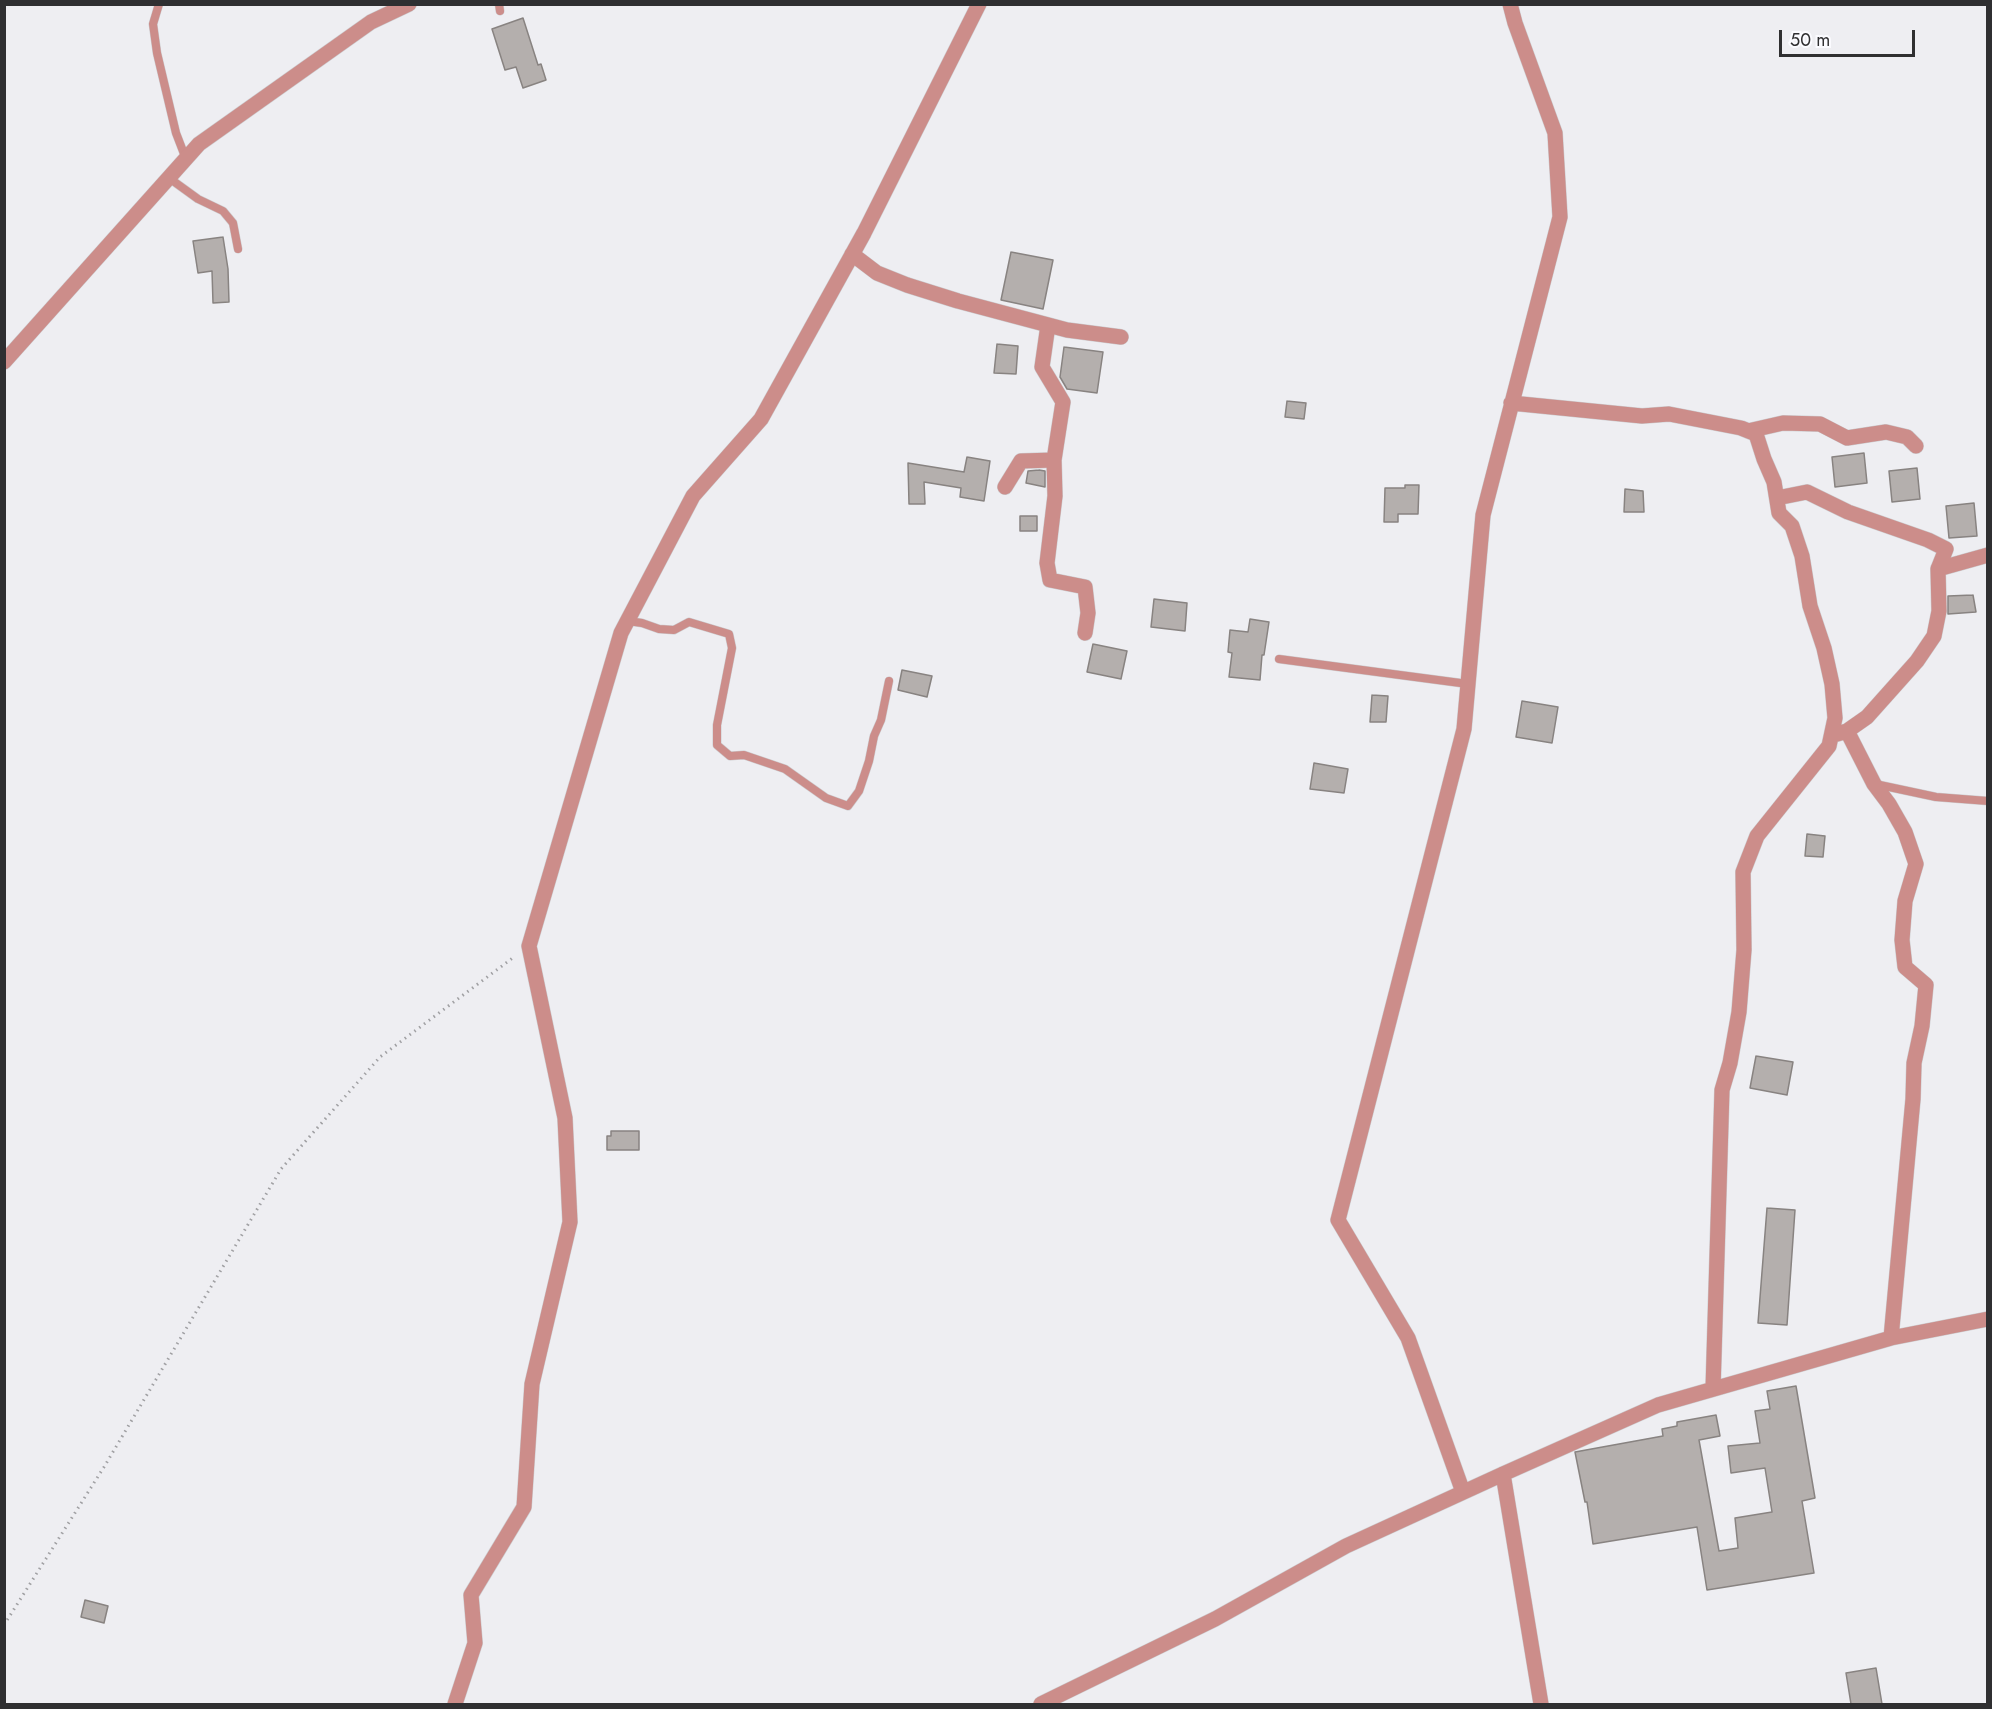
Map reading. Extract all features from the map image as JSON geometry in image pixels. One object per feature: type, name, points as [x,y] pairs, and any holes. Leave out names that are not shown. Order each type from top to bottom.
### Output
[{"type":"street","points":[[4,362],[199,144],[371,22],[393,8],[409,4]]},
{"type":"street","points":[[456,1704],[476,1643],[471,1594],[524,1507],[532,1384],[570,1222],[565,1118],[529,946],[621,633],[693,496],[761,419],[852,254],[979,4]]},
{"type":"street","points":[[1463,1492],[1408,1338],[1338,1220],[1464,729],[1483,515],[1560,217],[1555,133],[1510,4]]},
{"type":"street","points":[[852,254],[877,273],[907,285],[994,312],[1067,330],[1121,337]]},
{"type":"street","points":[[1048,325],[1042,367],[1063,402],[1054,460],[1055,496],[1047,563],[1050,580],[1085,587],[1088,613],[1085,633]]},
{"type":"street","points":[[1511,403],[1642,416],[1669,414],[1756,434],[1774,482],[1779,513],[1792,526],[1802,556],[1810,606],[1824,648],[1832,684],[1835,717],[1829,746],[1757,836],[1743,872],[1744,950],[1739,1012],[1730,1063],[1722,1090],[1713,1389]]},
{"type":"street","points":[[1748,431],[1783,423],[1820,424],[1847,438],[1886,432],[1907,437],[1916,446]]},
{"type":"street","points":[[1005,487],[1021,461],[1054,460]]},
{"type":"street","points":[[1777,498],[1807,492],[1848,512],[1928,540],[1946,549],[1938,569],[1939,611],[1934,636],[1917,661],[1867,717],[1847,731],[1831,735]]},
{"type":"street","points":[[1938,569],[1988,555]]},
{"type":"street","points":[[1847,731],[1874,784],[1905,832],[1916,864],[1905,901],[1903,949],[1905,967],[1926,985],[1922,1026],[1914,1063],[1913,1099],[1891,1338]]},
{"type":"street","points":[[1041,1704],[1215,1619],[1346,1546],[1658,1405],[1891,1338],[1988,1319]]},
{"type":"street","points":[[1503,1474],[1541,1704]]},
{"type":"lane","points":[[159,4],[153,24],[157,53],[176,133],[186,159]]},
{"type":"lane","points":[[168,178],[198,199],[223,211],[233,223],[238,249]]},
{"type":"lane","points":[[628,621],[659,629],[674,630],[689,622],[729,634],[732,648],[717,724],[717,745],[730,756],[744,755],[785,769],[826,798],[848,806],[859,791],[874,736],[881,720],[890,681]]},
{"type":"lane","points":[[1279,659],[1468,684]]},
{"type":"lane","points":[[1874,784],[1936,797],[1988,801]]},
{"type":"path","points":[[4,1625],[104,1467],[281,1169],[380,1057],[529,946]]},
{"type":"building","points":[[523,18],[538,65],[541,64],[546,80],[523,88],[516,67],[505,70],[492,29]]},
{"type":"building","points":[[223,237],[228,269],[229,302],[213,303],[212,271],[198,273],[193,241]]},
{"type":"building","points":[[1011,252],[1053,260],[1043,309],[1001,300]]},
{"type":"building","points":[[997,344],[1018,346],[1016,374],[994,373]]},
{"type":"building","points":[[1064,347],[1103,352],[1097,393],[1067,389],[1060,377]]},
{"type":"building","points":[[1287,401],[1306,403],[1304,419],[1285,417]]},
{"type":"building","points":[[1864,453],[1867,483],[1835,487],[1832,457]]},
{"type":"building","points":[[967,457],[990,461],[984,501],[960,497],[961,488],[924,482],[925,504],[909,504],[908,463],[964,472]]},
{"type":"building","points":[[1917,468],[1920,499],[1892,502],[1889,471]]},
{"type":"building","points":[[1028,471],[1045,471],[1045,487],[1026,483]]},
{"type":"building","points":[[1405,485],[1419,485],[1418,514],[1398,514],[1398,522],[1384,522],[1385,488],[1405,488]]},
{"type":"building","points":[[1625,489],[1643,491],[1644,512],[1624,512]]},
{"type":"building","points":[[1974,503],[1977,536],[1949,538],[1946,506]]},
{"type":"building","points":[[1020,516],[1037,516],[1037,531],[1020,531]]},
{"type":"building","points":[[1973,595],[1976,612],[1948,614],[1948,596]]},
{"type":"building","points":[[1154,599],[1187,603],[1185,631],[1151,627]]},
{"type":"building","points":[[1250,619],[1269,622],[1264,655],[1262,655],[1260,680],[1229,677],[1232,653],[1228,652],[1230,630],[1248,632]]},
{"type":"building","points":[[1093,644],[1127,651],[1121,679],[1087,672]]},
{"type":"building","points":[[902,670],[932,676],[927,697],[898,690]]},
{"type":"building","points":[[1372,695],[1388,696],[1386,722],[1370,722]]},
{"type":"building","points":[[1522,701],[1558,707],[1552,743],[1516,737]]},
{"type":"building","points":[[1314,763],[1348,769],[1344,793],[1310,789]]},
{"type":"building","points":[[1807,834],[1825,836],[1823,857],[1805,856]]},
{"type":"building","points":[[1756,1056],[1793,1062],[1787,1095],[1750,1088]]},
{"type":"building","points":[[611,1131],[639,1131],[639,1150],[607,1150],[607,1136],[611,1136]]},
{"type":"building","points":[[1767,1208],[1795,1210],[1787,1325],[1758,1323]]},
{"type":"building","points":[[1796,1386],[1815,1498],[1802,1501],[1814,1573],[1707,1590],[1697,1527],[1593,1544],[1587,1502],[1585,1502],[1575,1452],[1663,1436],[1662,1429],[1677,1426],[1677,1422],[1716,1415],[1720,1436],[1699,1440],[1719,1551],[1738,1548],[1735,1518],[1772,1512],[1765,1468],[1731,1473],[1728,1446],[1760,1443],[1755,1411],[1770,1409],[1767,1391]]},
{"type":"building","points":[[85,1600],[108,1606],[104,1623],[81,1617]]},
{"type":"building","points":[[1876,1668],[1882,1704],[1851,1704],[1846,1673]]}]
